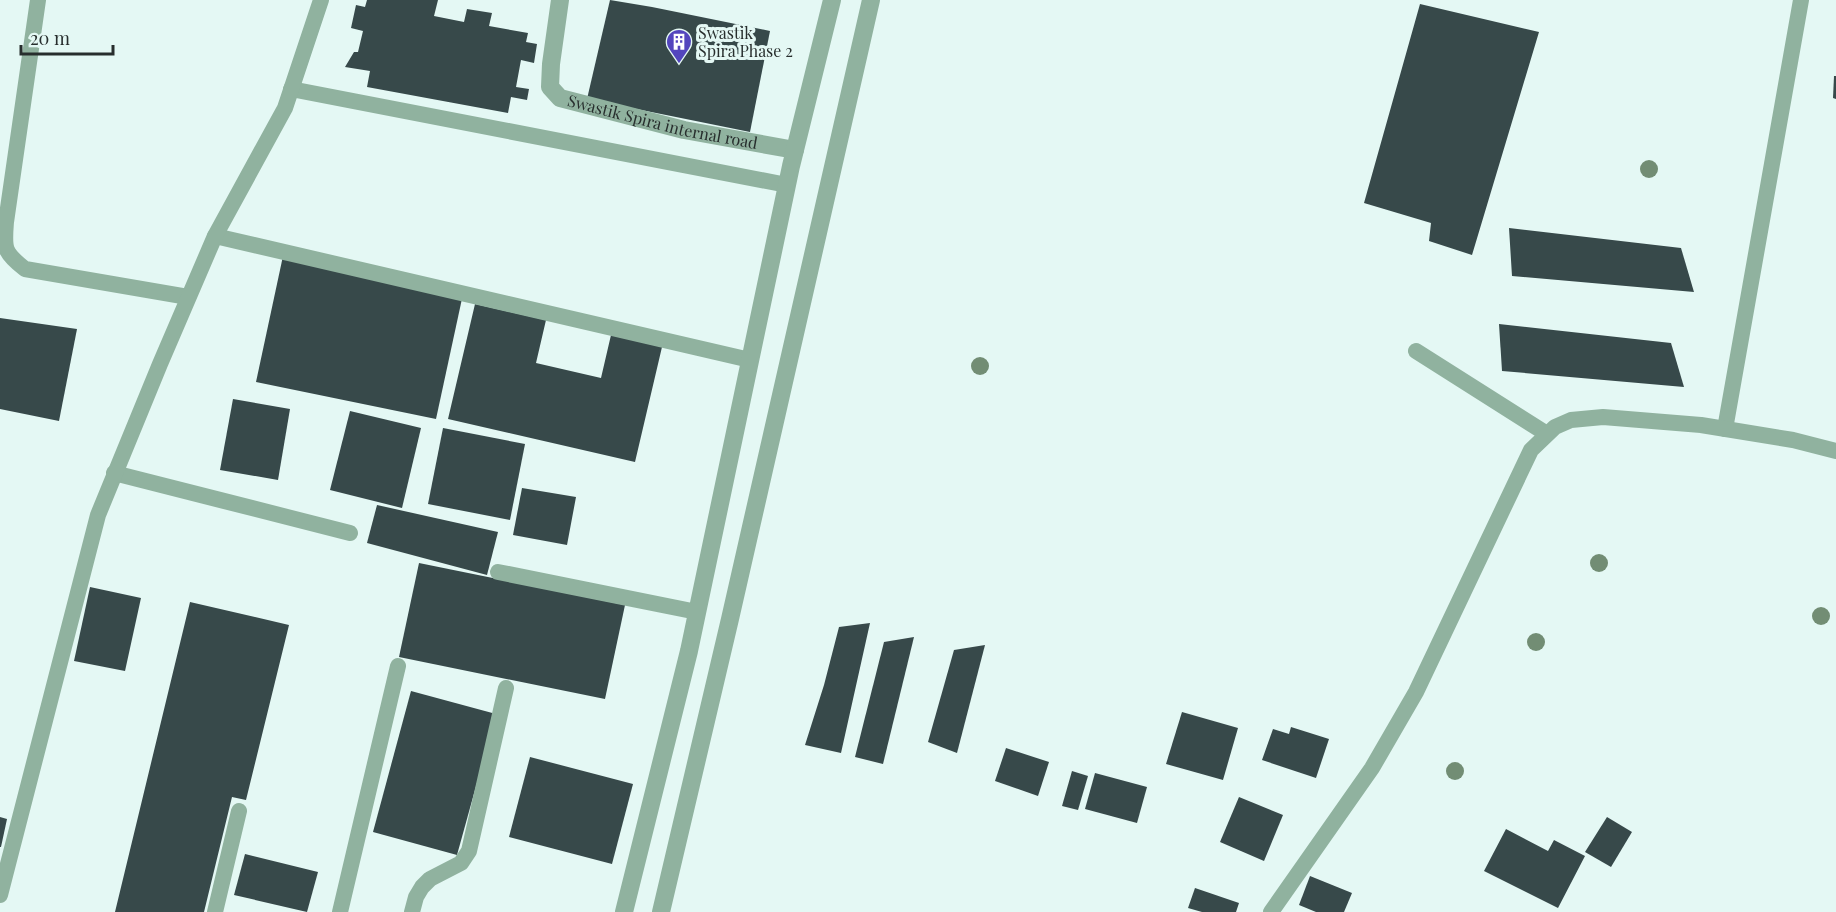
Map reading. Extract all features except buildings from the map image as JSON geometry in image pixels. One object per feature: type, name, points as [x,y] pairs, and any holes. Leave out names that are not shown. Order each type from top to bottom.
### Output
[{"type":"street","name":"Swastik Spira internal road","points":[[560,0],[550,87],[560,98],[684,130],[795,150]]},
{"type":"street","points":[[624,912],[697,612],[787,185],[832,0]]},
{"type":"street","points":[[661,912],[872,0]]},
{"type":"lane","points":[[38,0],[6,222],[5,243],[9,257],[25,269],[189,297]]},
{"type":"lane","points":[[0,895],[98,515],[215,236],[285,108],[321,0]]},
{"type":"lane","points":[[1725,429],[1801,0]]},
{"type":"lane","points":[[291,89],[787,185]]},
{"type":"lane","points":[[215,236],[750,360]]},
{"type":"lane","points":[[1416,351],[1547,434]]},
{"type":"lane","points":[[1271,912],[1372,768],[1416,692],[1531,450],[1555,427],[1570,420],[1603,417],[1725,429],[1793,440],[1836,451]]},
{"type":"lane","points":[[114,473],[350,533]]},
{"type":"lane","points":[[498,572],[697,612]]},
{"type":"lane","points":[[340,912],[398,666]]},
{"type":"lane","points":[[412,912],[416,897],[422,887],[430,879],[461,863],[469,851],[506,688]]},
{"type":"lane","points":[[215,912],[238,811]]},
{"type":"place","name":"Swastik Spira Phase 2","points":[[679,65]]}]
